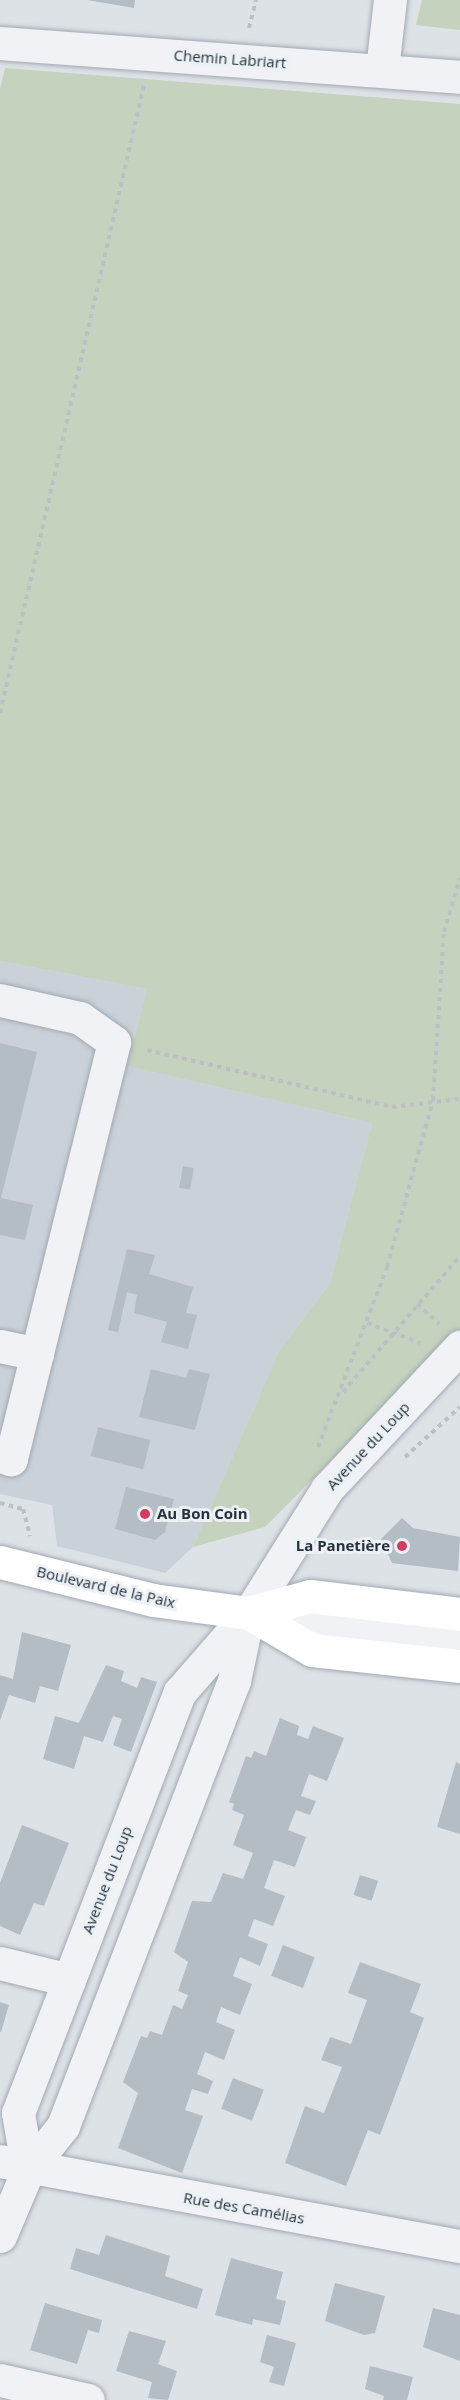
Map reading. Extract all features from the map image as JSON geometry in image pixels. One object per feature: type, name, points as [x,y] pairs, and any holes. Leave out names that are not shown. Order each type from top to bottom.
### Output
[{"type":"main road","name":"Boulevard de la Paix","points":[[0,1562],[153,1600],[249,1613],[312,1650],[460,1666]]},
{"type":"main road","name":"Boulevard de la Paix","points":[[249,1613],[310,1596],[460,1614]]},
{"type":"street","points":[[382,69],[390,0]]},
{"type":"street","name":"Chemin Labriart","points":[[0,43],[382,69],[460,77]]},
{"type":"street","points":[[0,1000],[80,1018],[114,1042],[11,1459],[0,1456]]},
{"type":"street","points":[[0,1346],[37,1354]]},
{"type":"street","name":"Avenue du Loup","points":[[0,2236],[14,2165],[18,2113],[180,1692],[249,1613],[327,1489],[460,1347]]},
{"type":"street","points":[[249,1613],[460,1639]]},
{"type":"street","name":"Avenue du Loup","points":[[14,2165],[63,2126],[234,1681],[249,1613]]},
{"type":"street","points":[[0,1963],[69,1980]]},
{"type":"street","name":"Rue des Camélias","points":[[14,2165],[460,2246]]},
{"type":"street","points":[[0,2380],[88,2400]]},
{"type":"path","points":[[0,713],[151,53]]},
{"type":"path","points":[[315,1454],[341,1394],[387,1267],[433,1100],[444,932],[460,878]]},
{"type":"path","points":[[114,1042],[392,1107],[433,1100],[460,1100]]},
{"type":"path","points":[[341,1394],[460,1257]]},
{"type":"shaded area","points":[[0,961],[147,989],[127,1066],[372,1123],[330,1283],[279,1351],[193,1547],[165,1573],[57,1546],[52,1505],[0,1494]]},
{"type":"green space","points":[[422,0],[460,0],[460,30],[416,25]]},
{"type":"green space","points":[[5,68],[460,104],[460,1331],[265,1527],[193,1547],[279,1351],[330,1283],[372,1123],[127,1066],[147,989],[0,961],[0,89]]},
{"type":"building","points":[[87,0],[135,0],[134,8]]},
{"type":"building","points":[[0,1043],[37,1052],[1,1198],[33,1205],[25,1240],[0,1235]]},
{"type":"building","points":[[183,1166],[194,1168],[190,1190],[179,1188]]},
{"type":"building","points":[[127,1249],[155,1255],[149,1274],[193,1287],[186,1313],[197,1315],[188,1349],[161,1342],[167,1322],[134,1313],[137,1295],[127,1292],[118,1332],[108,1330]]},
{"type":"building","points":[[151,1369],[186,1378],[189,1369],[210,1374],[195,1430],[139,1417]]},
{"type":"building","points":[[98,1427],[150,1440],[143,1469],[91,1456]]},
{"type":"building","points":[[126,1487],[174,1499],[165,1532],[155,1540],[115,1529]]},
{"type":"building","points":[[402,1518],[413,1528],[460,1537],[458,1571],[392,1563],[381,1539]]},
{"type":"building","points":[[22,1632],[71,1645],[58,1691],[40,1686],[35,1703],[9,1695],[0,1721],[0,1675],[13,1679]]},
{"type":"building","points":[[106,1665],[124,1671],[121,1681],[137,1688],[141,1677],[157,1682],[131,1752],[113,1745],[122,1719],[113,1716],[103,1742],[84,1736],[74,1769],[43,1759],[55,1716],[79,1723]]},
{"type":"building","points":[[280,1718],[299,1726],[297,1735],[308,1739],[313,1726],[344,1738],[327,1781],[309,1774],[301,1796],[316,1801],[310,1815],[296,1810],[288,1830],[306,1837],[295,1867],[274,1860],[264,1888],[285,1896],[273,1926],[254,1919],[248,1936],[268,1944],[260,1966],[240,1957],[233,1976],[252,1984],[240,2015],[221,2007],[216,2022],[235,2030],[224,2060],[205,2052],[197,2074],[213,2081],[208,2094],[192,2089],[185,2110],[203,2116],[182,2173],[118,2148],[138,2093],[123,2082],[141,2036],[147,2038],[150,2031],[162,2035],[173,2005],[182,2009],[188,1995],[178,1991],[188,1962],[174,1952],[192,1901],[211,1902],[223,1873],[243,1879],[253,1853],[233,1845],[244,1815],[232,1810],[234,1804],[229,1802],[246,1756],[251,1758],[254,1751],[266,1756]]},
{"type":"building","points":[[456,1762],[460,1764],[460,1834],[437,1827]]},
{"type":"building","points":[[22,1825],[69,1843],[44,1906],[34,1903],[20,1935],[0,1926],[0,1883]]},
{"type":"building","points":[[360,1875],[378,1881],[372,1901],[354,1895]]},
{"type":"building","points":[[283,1945],[315,1957],[303,1988],[271,1976]]},
{"type":"building","points":[[360,1962],[421,1984],[410,2012],[424,2018],[380,2135],[368,2130],[346,2186],[285,2163],[305,2106],[324,2113],[342,2067],[321,2060],[330,2037],[351,2044],[367,2000],[348,1993]]},
{"type":"building","points":[[0,2002],[9,2005],[1,2032],[0,2032]]},
{"type":"building","points":[[233,2078],[264,2090],[252,2121],[221,2109]]},
{"type":"building","points":[[106,2235],[170,2256],[165,2276],[203,2289],[197,2309],[70,2269],[76,2248],[99,2255]]},
{"type":"building","points":[[231,2258],[283,2272],[276,2299],[286,2301],[280,2325],[253,2319],[252,2325],[215,2315]]},
{"type":"building","points":[[335,2283],[385,2296],[375,2333],[364,2335],[325,2321]]},
{"type":"building","points":[[45,2303],[102,2320],[99,2333],[88,2330],[77,2364],[30,2350]]},
{"type":"building","points":[[433,2308],[460,2315],[460,2361],[423,2347]]},
{"type":"building","points":[[129,2331],[166,2341],[158,2364],[177,2371],[168,2400],[148,2398],[152,2382],[116,2371]]},
{"type":"building","points":[[267,2335],[296,2343],[284,2386],[269,2382],[274,2367],[260,2362]]},
{"type":"building","points":[[370,2366],[413,2377],[407,2400],[383,2400],[384,2396],[365,2389]]},
{"type":"place","name":"Au Bon Coin","points":[[145,1514]]},
{"type":"place","name":"La Panetière","points":[[402,1546]]}]
